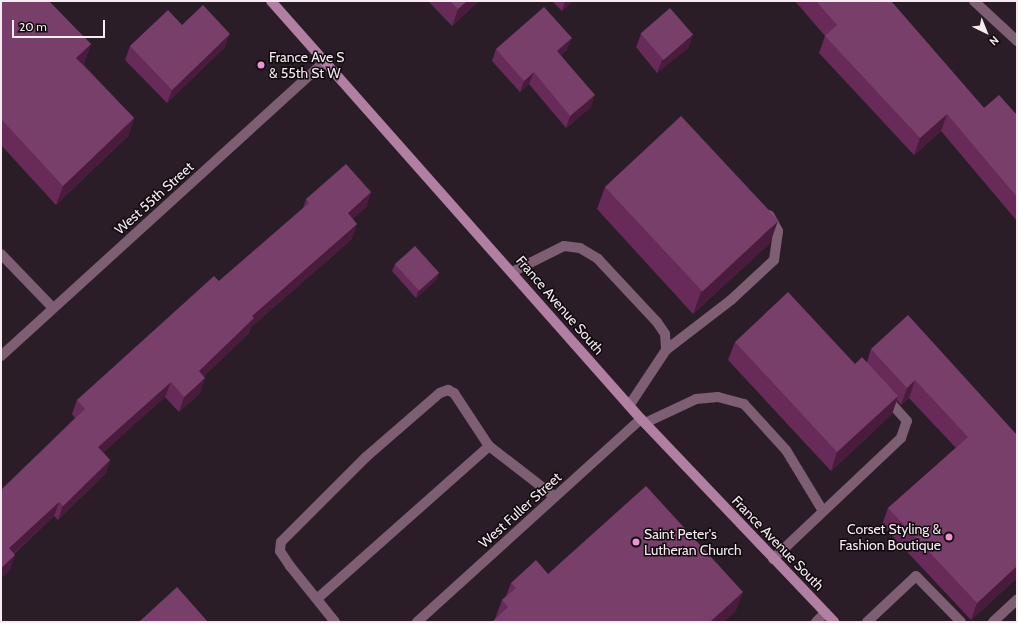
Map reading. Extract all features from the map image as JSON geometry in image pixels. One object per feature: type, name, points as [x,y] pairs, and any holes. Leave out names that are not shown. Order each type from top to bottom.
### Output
[{"type":"main road","name":"France Avenue South","points":[[271,1],[326,60],[629,406],[834,622]]},
{"type":"street","points":[[974,1],[1017,41]]},
{"type":"street","name":"West 55th Street","points":[[1,356],[326,60]]},
{"type":"street","points":[[629,406],[666,350],[731,300],[774,260],[778,231],[763,205]]},
{"type":"street","points":[[512,272],[564,246],[580,248],[598,259],[657,322],[665,334],[666,350]]},
{"type":"street","points":[[1,254],[53,308]]},
{"type":"street","points":[[773,559],[901,438],[907,421],[877,388]]},
{"type":"street","points":[[335,622],[318,598],[280,551],[284,536],[417,410],[440,393],[451,391],[489,446],[555,497]]},
{"type":"street","name":"West Fuller Street","points":[[417,622],[555,497],[643,421],[696,399],[718,397],[744,404],[786,450],[823,511]]},
{"type":"street","points":[[318,598],[489,446]]},
{"type":"street","points":[[867,622],[916,576],[961,622]]},
{"type":"street","points":[[993,622],[1017,600]]},
{"type":"street","points":[[816,622],[825,613]]},
{"type":"building","points":[[1,1],[49,1],[91,44],[76,58],[134,118],[63,186],[1,119]]},
{"type":"building","points":[[450,1],[467,1],[458,9]]},
{"type":"building","points":[[816,1],[891,1],[984,108],[999,95],[1017,115],[1017,197],[947,114],[920,138],[825,36],[837,25]]},
{"type":"building","points":[[203,5],[230,34],[172,90],[130,46],[168,10],[182,25]]},
{"type":"building","points":[[544,7],[572,38],[557,51],[595,95],[570,116],[534,72],[524,81],[496,49]]},
{"type":"building","points":[[670,8],[693,34],[664,60],[641,34]]},
{"type":"building","points":[[681,116],[779,221],[702,292],[605,187]]},
{"type":"building","points":[[346,164],[371,192],[348,213],[357,224],[252,316],[254,318],[199,371],[205,378],[184,397],[171,382],[98,447],[110,460],[63,506],[59,502],[9,548],[15,555],[1,568],[1,487],[2,489],[85,409],[77,400],[214,276],[219,281],[309,203],[306,199]]},
{"type":"building","points":[[415,246],[439,273],[419,291],[395,264]]},
{"type":"building","points":[[788,292],[855,364],[862,357],[898,396],[837,452],[735,342]]},
{"type":"building","points":[[908,315],[1017,435],[1017,566],[977,603],[888,508],[968,437],[915,380],[907,388],[871,349]]},
{"type":"building","name":"Saint Peter's Lutheran Church","points":[[646,486],[743,592],[710,622],[492,622],[508,607],[502,600],[516,588],[511,583],[536,560],[548,574]]},
{"type":"building","points":[[177,587],[208,622],[139,622]]},
{"type":"place","name":"France Ave S & 55th St W","points":[[261,65]]},
{"type":"place","name":"Corset Styling & Fashion Boutique","points":[[949,537]]},
{"type":"place","name":"Saint Peter's Lutheran Church","points":[[636,542]]}]
